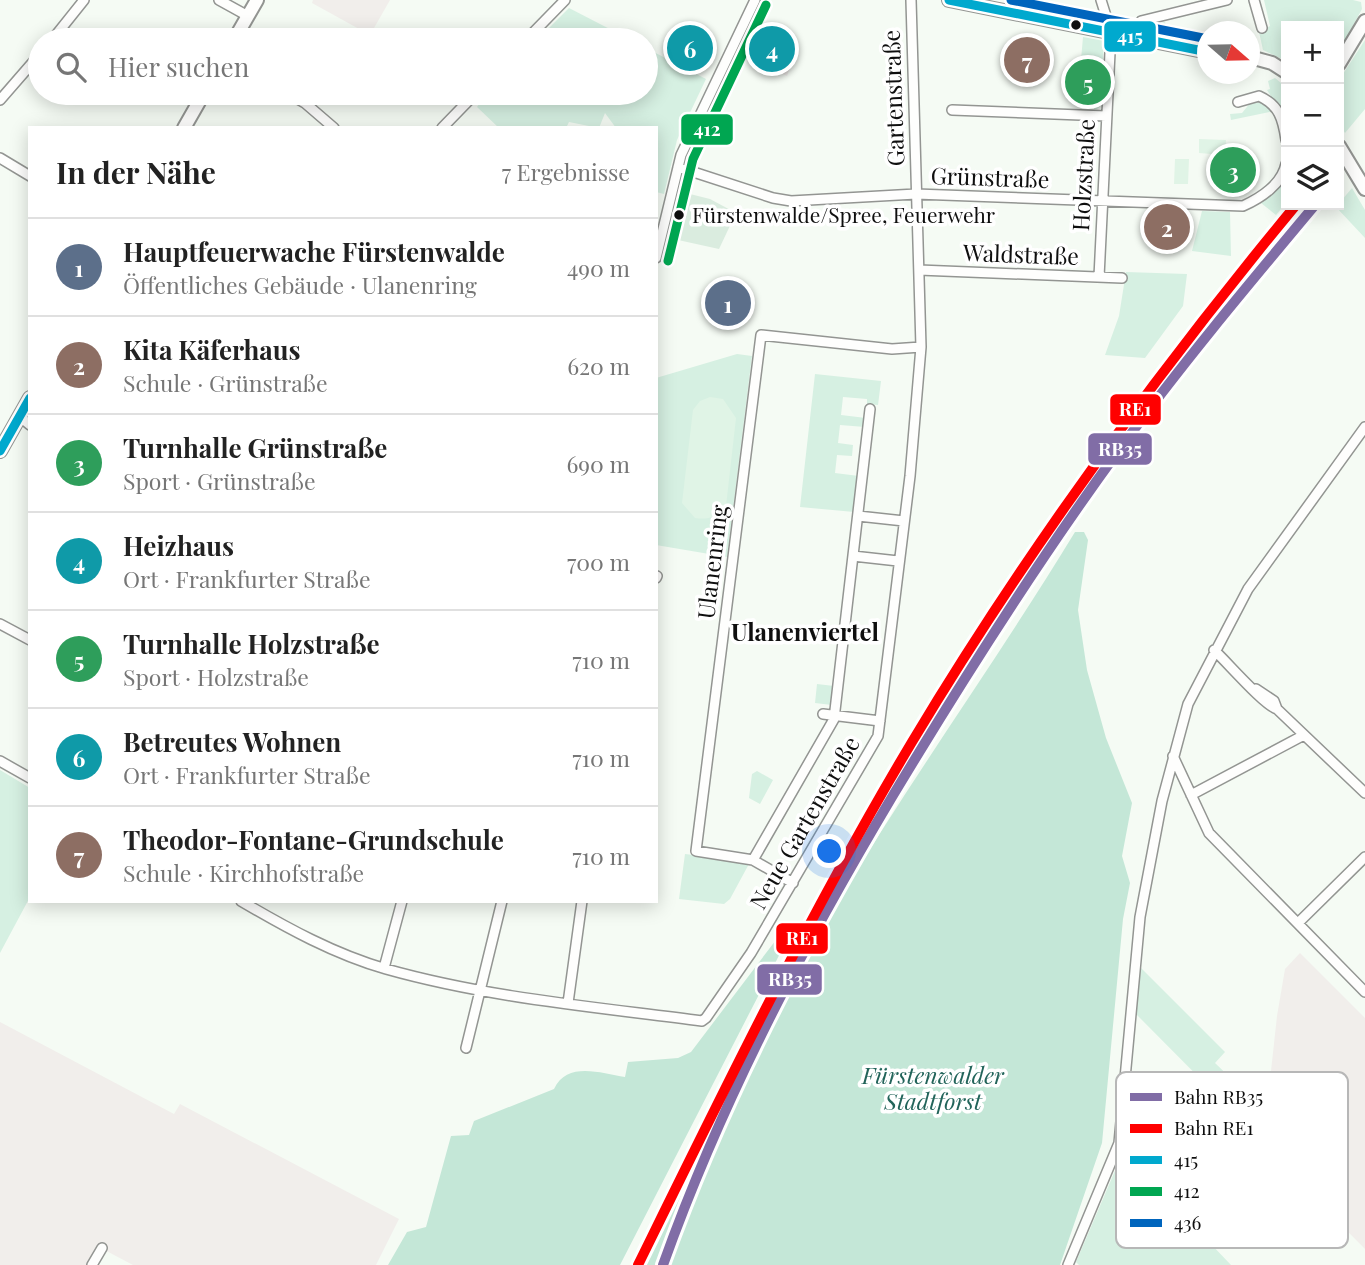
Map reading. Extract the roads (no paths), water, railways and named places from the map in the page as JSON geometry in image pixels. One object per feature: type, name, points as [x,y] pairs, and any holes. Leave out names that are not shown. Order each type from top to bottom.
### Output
[{"type":"street","points":[[62,28],[84,0]]},
{"type":"street","points":[[219,0],[248,16]]},
{"type":"street","points":[[241,28],[257,0]]},
{"type":"street","points":[[538,28],[565,0]]},
{"type":"street","points":[[658,250],[678,167],[699,113],[755,0]]},
{"type":"street","name":"Gartenstraße","points":[[911,0],[916,194]]},
{"type":"street","points":[[949,0],[995,5],[1111,33],[1197,50]]},
{"type":"street","name":"Holzstraße","points":[[1099,277],[1111,33],[1101,0]]},
{"type":"street","points":[[1141,21],[1182,5],[1227,0]]},
{"type":"street","points":[[1254,0],[1262,28]]},
{"type":"street","points":[[1344,56],[1365,21]]},
{"type":"street","points":[[1260,60],[1281,69]]},
{"type":"street","points":[[0,100],[28,68]]},
{"type":"street","points":[[1238,102],[1259,96],[1279,109],[1281,118]]},
{"type":"street","points":[[185,126],[197,105]]},
{"type":"street","points":[[308,105],[332,126]]},
{"type":"street","points":[[444,126],[464,105]]},
{"type":"street","points":[[952,110],[1107,116]]},
{"type":"street","points":[[1340,147],[1364,187]]},
{"type":"street","points":[[0,158],[28,175]]},
{"type":"street","name":"Grünstraße","points":[[678,167],[780,201],[916,194],[1243,206],[1259,200],[1272,188],[1281,173]]},
{"type":"street","name":"Neue Gartenstraße","points":[[245,903],[321,944],[384,968],[481,992],[704,1020],[751,953],[878,736],[904,521],[921,347],[916,194]]},
{"type":"street","name":"Waldstraße","points":[[919,270],[1122,278]]},
{"type":"street","name":"Ulanenring","points":[[793,883],[753,860],[696,851],[761,335],[892,349],[921,347]]},
{"type":"street","points":[[0,451],[28,401]]},
{"type":"street","points":[[753,860],[835,716],[870,409]]},
{"type":"street","points":[[19,416],[28,423]]},
{"type":"street","points":[[1126,1072],[1140,917],[1172,756],[1188,704],[1214,650],[1256,578],[1365,427]]},
{"type":"street","points":[[858,516],[904,521]]},
{"type":"street","points":[[853,556],[898,561]]},
{"type":"street","points":[[0,624],[28,639]]},
{"type":"street","points":[[1214,650],[1255,688],[1261,700],[1277,709],[1365,793]]},
{"type":"street","points":[[823,714],[880,721]]},
{"type":"street","points":[[1191,795],[1304,735]]},
{"type":"street","points":[[1172,756],[1209,833],[1365,992]]},
{"type":"street","points":[[0,761],[28,777]]},
{"type":"street","points":[[1298,923],[1365,857]]},
{"type":"street","points":[[384,968],[401,903]]},
{"type":"street","points":[[466,1048],[502,903]]},
{"type":"street","points":[[568,1003],[582,903]]},
{"type":"street","points":[[1068,1265],[1116,1150]]},
{"type":"street","points":[[92,1265],[102,1248]]},
{"type":"rail line","name":"RE1","points":[[638,1265],[804,935],[875,806],[955,671],[1046,533],[1094,466],[1193,334],[1292,210]]},
{"type":"rail line","name":"RB35","points":[[663,1265],[711,1144],[766,1026],[859,854],[973,665],[1089,492],[1142,419],[1311,210]]},
{"type":"place","name":"Betreutes Wohnen","points":[[690,48]]},
{"type":"place","name":"Heizhaus","points":[[772,49]]},
{"type":"place","name":"Theodor-Fontane-Grundschule","points":[[1027,60]]},
{"type":"place","name":"Turnhalle Holzstraße","points":[[1088,82]]},
{"type":"place","name":"Turnhalle Grünstraße","points":[[1233,170]]},
{"type":"place","name":"Fürstenwalde/Spree, Feuerwehr","points":[[679,215]]},
{"type":"place","name":"Kita Käferhaus","points":[[1167,227]]},
{"type":"place","name":"Hauptfeuerwache Fürstenwalde","points":[[728,303]]},
{"type":"district","name":"Ulanenviertel","points":[[805,633]]},
{"type":"park label","name":"Fürstenwalder Stadtforst","points":[[933,1089]]}]
